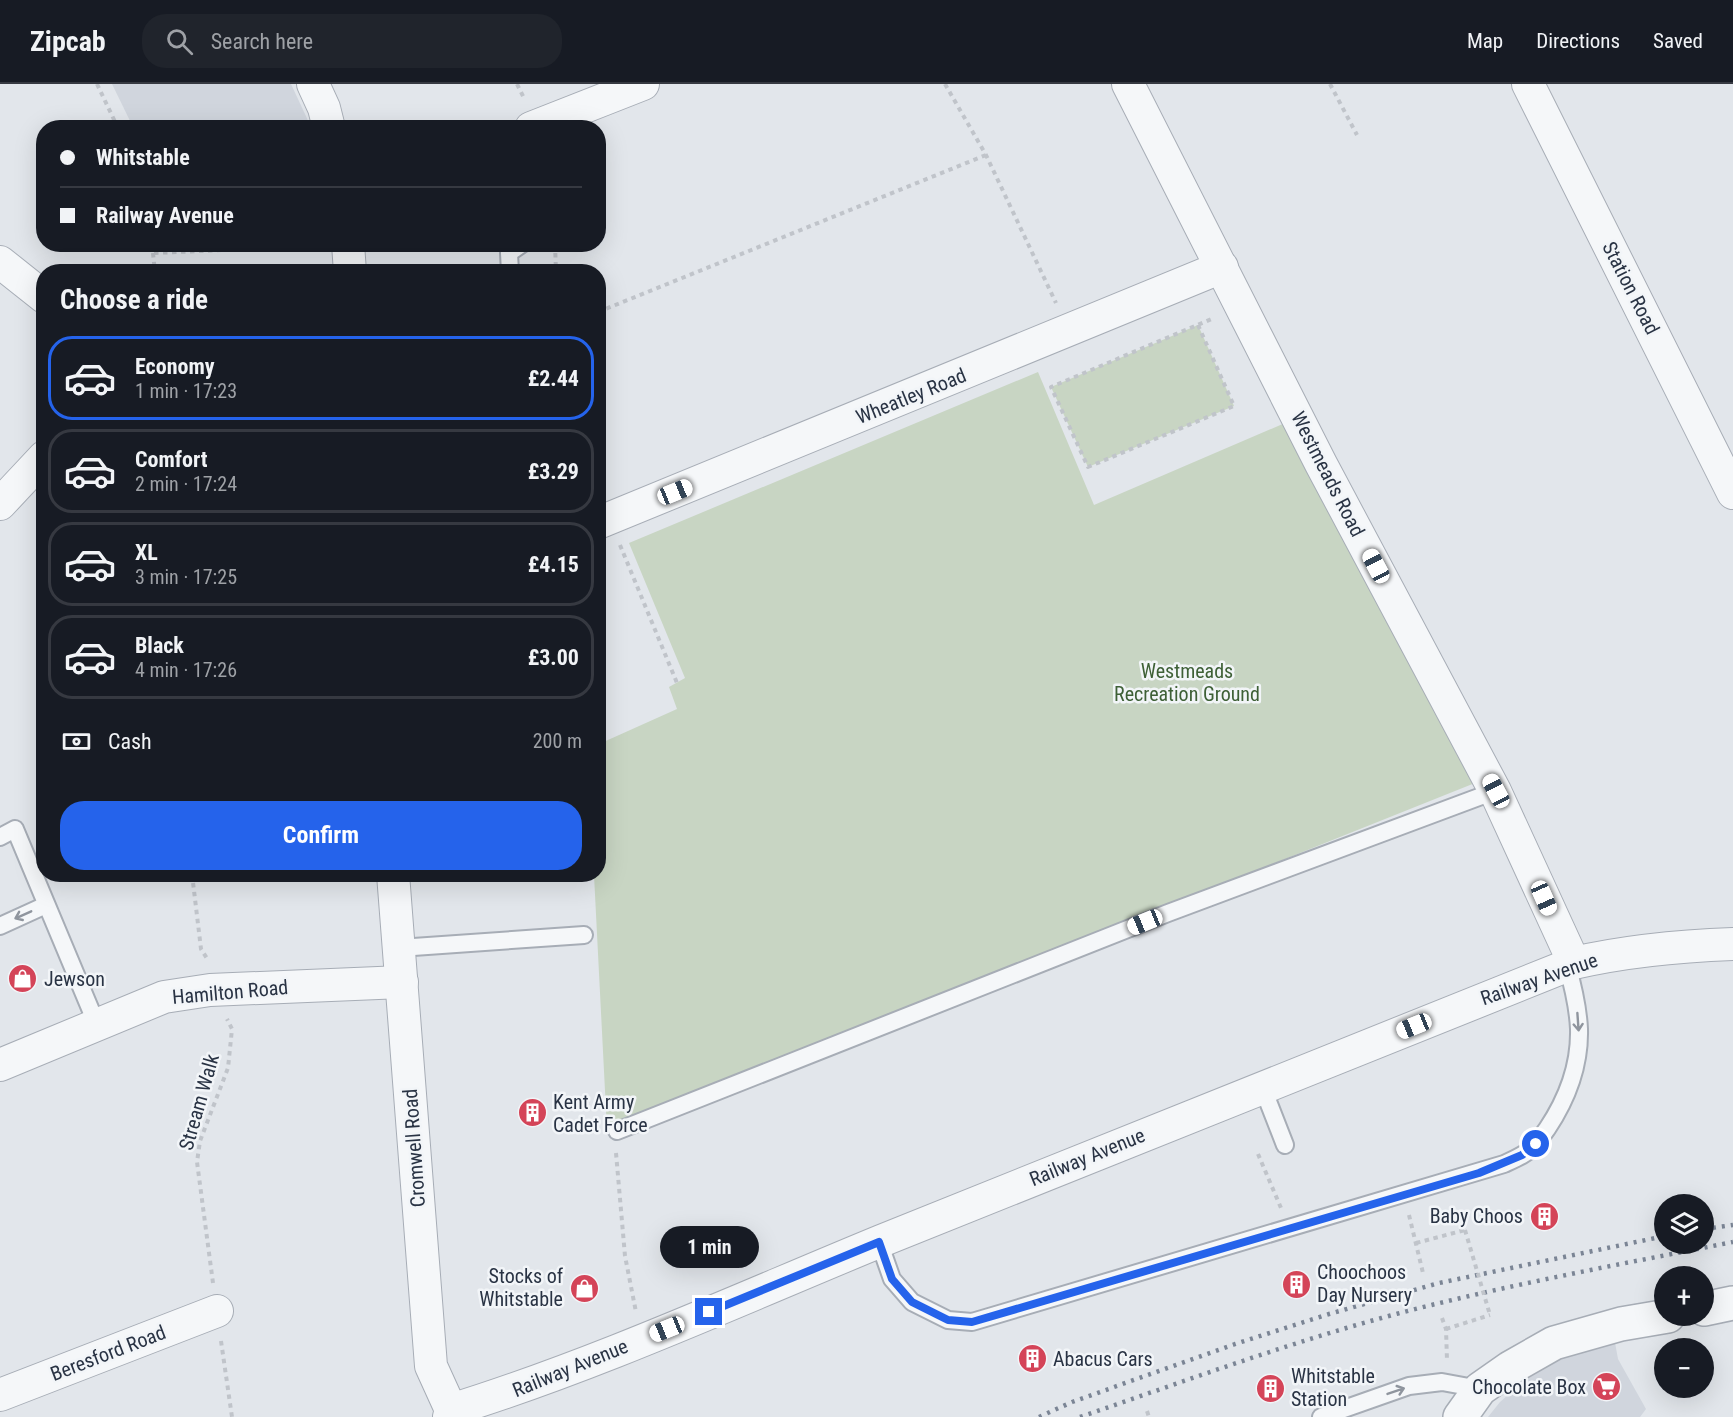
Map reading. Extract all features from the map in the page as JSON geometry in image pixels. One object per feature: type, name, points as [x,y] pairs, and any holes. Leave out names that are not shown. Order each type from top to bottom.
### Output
[{"type":"street","points":[[313,84],[327,120]]},
{"type":"street","points":[[552,120],[643,84]]},
{"type":"street","name":"Westmeads Road","points":[[1128,84],[1321,464],[1496,791],[1570,964]]},
{"type":"street","name":"Station Road","points":[[1528,84],[1733,493]]},
{"type":"street","points":[[0,262],[36,291]]},
{"type":"street","name":"Wheatley Road","points":[[606,520],[1069,332],[1222,267]]},
{"type":"street","points":[[0,504],[36,466]]},
{"type":"street","name":"Cromwell Road","points":[[394,882],[431,1366],[450,1413]]},
{"type":"street","name":"Railway Avenue","points":[[450,1413],[646,1338],[1262,1086],[1570,964],[1613,954],[1733,944]]},
{"type":"street","name":"Hamilton Road","points":[[0,1065],[164,997],[210,990],[402,982]]},
{"type":"street","points":[[1714,1307],[1733,1303]]},
{"type":"street","name":"Beresford Road","points":[[0,1395],[217,1311]]},
{"type":"street","points":[[1460,1417],[1480,1389],[1510,1368],[1554,1343],[1622,1324],[1654,1318]]},
{"type":"lane","points":[[616,1131],[1168,913],[1496,791]]},
{"type":"lane","points":[[7,833],[46,905],[97,1025]]},
{"type":"lane","points":[[0,926],[46,905]]},
{"type":"lane","points":[[399,948],[584,935]]},
{"type":"lane","points":[[879,1242],[892,1279],[912,1302],[948,1320],[972,1322],[1479,1173],[1522,1155],[1536,1144],[1562,1107],[1579,1051],[1576,1001],[1570,964]]},
{"type":"lane","points":[[1262,1086],[1284,1146]]},
{"type":"lane","points":[[1321,1417],[1409,1386],[1442,1382],[1480,1389]]},
{"type":"path","points":[[97,84],[114,120]]},
{"type":"path","points":[[945,84],[986,155],[1069,332]]},
{"type":"path","points":[[1330,84],[1357,135]]},
{"type":"path","points":[[606,309],[986,155]]},
{"type":"path","points":[[155,264],[154,254],[193,252]]},
{"type":"path","points":[[1198,325],[1234,406],[1088,467],[1052,387],[1242,306]]},
{"type":"path","points":[[606,526],[676,683]]},
{"type":"path","name":"Stream Walk","points":[[193,882],[201,949],[211,964],[210,990],[232,1029],[228,1068],[200,1141],[197,1162],[232,1417]]},
{"type":"path","points":[[616,1131],[625,1256],[634,1305],[646,1338]]},
{"type":"path","points":[[1258,1154],[1289,1228]]},
{"type":"path","points":[[1423,1273],[1416,1243],[1465,1230],[1490,1315],[1446,1329]]},
{"type":"path","points":[[1442,1318],[1446,1329],[1448,1356],[1442,1382]]},
{"type":"path","points":[[1147,1411],[1149,1417]]},
{"type":"shaded area","points":[[112,84],[291,84],[308,120],[130,120]]},
{"type":"shaded area","points":[[1614,1337],[1618,1359],[1646,1409],[1640,1417],[1488,1417],[1500,1402],[1539,1368]]},
{"type":"green space","points":[[1198,325],[1234,406],[1088,467],[1051,387]]},
{"type":"green space","name":"Westmeads Recreation Ground","points":[[1038,372],[1094,505],[1285,423],[1475,783],[607,1130],[594,882],[606,882],[606,741],[677,709],[669,687],[685,678],[629,543]]},
{"type":"railway","points":[[1714,1228],[1733,1225]]},
{"type":"railway","points":[[1039,1417],[1072,1402],[1235,1344],[1329,1314],[1439,1283],[1654,1238]]},
{"type":"railway","points":[[1080,1417],[1352,1326],[1444,1302],[1588,1270],[1733,1242]]},
{"type":"place","name":"Jewson","points":[[23,979]]},
{"type":"place","name":"Kent Army Cadet Force","points":[[532,1113]]},
{"type":"place","name":"Baby Choos","points":[[1544,1216]]},
{"type":"place","name":"Choochoos Day Nursery","points":[[1296,1284]]},
{"type":"place","name":"Stocks of Whitstable","points":[[584,1288]]},
{"type":"place","name":"Abacus Cars","points":[[1032,1359]]},
{"type":"place","name":"Chocolate Box","points":[[1607,1387]]},
{"type":"place","name":"Whitstable Station","points":[[1270,1388]]},
{"type":"route","points":[[709,1312],[879,1242],[892,1279],[912,1302],[948,1320],[972,1322],[1479,1173],[1522,1155],[1536,1144]]}]
